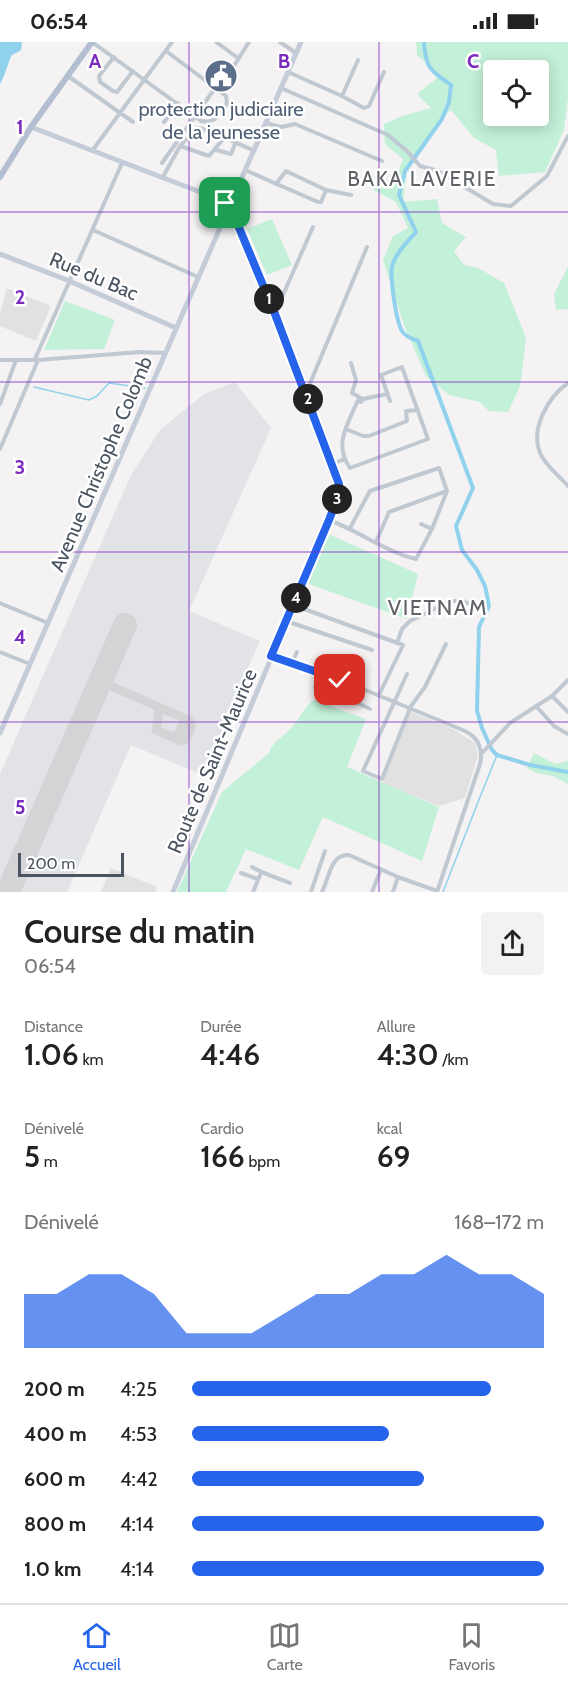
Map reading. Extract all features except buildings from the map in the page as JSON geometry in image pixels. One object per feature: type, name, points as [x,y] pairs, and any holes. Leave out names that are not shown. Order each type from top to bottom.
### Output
[{"type":"main road","points":[[0,177],[31,127],[90,43]]},
{"type":"street","points":[[92,151],[172,42]]},
{"type":"street","points":[[216,42],[238,58]]},
{"type":"street","points":[[162,163],[216,87],[229,74],[249,42]]},
{"type":"street","points":[[280,42],[296,53]]},
{"type":"street","name":"Avenue Christophe Colomb","points":[[0,733],[301,42]]},
{"type":"street","points":[[90,43],[114,57],[201,121],[209,122],[215,119],[222,112],[227,98],[216,87],[166,51]]},
{"type":"street","points":[[114,57],[99,76],[100,82],[113,92],[117,92],[133,71]]},
{"type":"street","points":[[342,96],[358,60]]},
{"type":"street","points":[[287,72],[364,108],[367,107],[384,72]]},
{"type":"street","points":[[68,76],[133,122]]},
{"type":"street","points":[[280,88],[394,139],[420,166],[438,171],[493,204],[504,207],[511,206],[547,176],[568,136]]},
{"type":"street","points":[[164,122],[178,103]]},
{"type":"street","points":[[266,122],[277,127],[299,125],[382,161]]},
{"type":"street","points":[[31,127],[163,177],[230,206]]},
{"type":"street","points":[[163,177],[180,147],[199,127],[254,150]]},
{"type":"street","points":[[180,147],[211,156],[224,138]]},
{"type":"street","points":[[216,150],[231,154],[235,144]]},
{"type":"street","points":[[0,448],[122,163]]},
{"type":"street","points":[[245,170],[318,202],[321,202],[326,190]]},
{"type":"street","points":[[276,184],[286,171],[326,190],[351,195]]},
{"type":"street","name":"Route de Saint-Maurice","points":[[173,892],[329,520],[339,491],[339,480],[306,393],[230,206]]},
{"type":"street","points":[[275,314],[313,227]]},
{"type":"street","points":[[93,230],[198,277]]},
{"type":"street","points":[[306,393],[367,247]]},
{"type":"street","name":"Rue du Bac","points":[[0,254],[176,328]]},
{"type":"street","points":[[0,360],[140,352],[165,353]]},
{"type":"street","points":[[0,404],[16,360]]},
{"type":"street","points":[[351,363],[356,379],[352,393],[361,398],[361,402]]},
{"type":"street","points":[[387,394],[363,399],[361,402],[358,400],[341,444],[348,466],[352,468],[428,440],[402,368],[381,375],[390,401]]},
{"type":"street","points":[[568,383],[551,398],[542,415],[538,437],[540,453],[568,486]]},
{"type":"street","points":[[346,429],[369,436],[406,422],[408,419],[406,411],[418,410]]},
{"type":"street","points":[[333,464],[344,459]]},
{"type":"street","points":[[329,520],[416,559],[432,529],[447,491],[438,468],[373,489],[366,495],[350,528]]},
{"type":"street","points":[[376,542],[389,512],[447,491]]},
{"type":"street","points":[[421,524],[432,529]]},
{"type":"street","points":[[397,643],[402,629],[410,621],[451,601],[461,601],[476,607]]},
{"type":"street","points":[[0,603],[48,623]]},
{"type":"street","points":[[292,605],[403,645],[380,695]]},
{"type":"street","points":[[286,621],[372,650]]},
{"type":"street","points":[[407,674],[363,771],[382,779],[410,708],[425,687],[446,644]]},
{"type":"street","points":[[0,652],[30,664]]},
{"type":"street","points":[[292,663],[297,652]]},
{"type":"street","points":[[271,656],[380,695],[471,734],[479,743],[482,753],[437,891],[398,877],[349,855],[340,855],[335,860],[322,892]]},
{"type":"street","points":[[328,661],[316,687],[352,700],[370,710]]},
{"type":"street","points":[[335,693],[346,667]]},
{"type":"street","points":[[352,700],[362,676]]},
{"type":"street","points":[[482,753],[510,723],[552,696],[568,680]]},
{"type":"street","points":[[552,696],[568,712]]},
{"type":"street","points":[[536,706],[554,726],[568,734]]},
{"type":"street","points":[[311,892],[325,851]]},
{"type":"street","points":[[252,867],[261,873],[290,883]]},
{"type":"street","points":[[372,892],[381,869]]},
{"type":"street","points":[[241,873],[258,879]]},
{"type":"street","points":[[253,892],[261,873]]},
{"type":"street","points":[[393,892],[398,877]]},
{"type":"street","points":[[315,881],[326,885]]},
{"type":"shaded area","points":[[7,288],[51,306],[36,341],[0,326],[0,313]]},
{"type":"shaded area","points":[[235,382],[271,428],[189,611],[260,641],[205,776],[131,745],[67,892],[0,892],[0,774],[131,475],[160,430],[204,394]]},
{"type":"shaded area","points":[[411,712],[451,728],[475,743],[478,755],[465,798],[439,806],[383,783],[389,761]]},
{"type":"shaded area","points":[[111,868],[157,887],[155,892],[101,892]]},
{"type":"green space","points":[[416,42],[568,42],[568,97],[564,130],[545,172],[499,176],[496,150],[474,138],[452,111],[449,111],[407,170],[403,202],[437,199],[442,223],[466,237],[454,251],[464,265],[478,268],[504,283],[526,338],[520,386],[508,412],[489,411],[480,402],[449,395],[426,376],[404,325],[383,260],[393,236],[408,228],[396,202],[370,188],[375,174],[394,183],[403,159],[385,144],[384,124],[431,108],[417,94],[441,75],[417,55]]},
{"type":"green space","points":[[272,219],[292,265],[267,275],[247,229]]},
{"type":"green space","points":[[568,267],[568,309],[556,310],[554,294]]},
{"type":"green space","points":[[65,301],[115,320],[104,349],[44,350]]},
{"type":"green space","points":[[324,532],[418,574],[407,619],[303,582]]},
{"type":"green space","points":[[314,700],[366,719],[347,767],[439,807],[422,861],[323,817],[299,870],[246,849],[226,892],[177,892],[222,792],[269,753],[273,745],[295,724]]},
{"type":"green space","points":[[534,753],[555,764],[568,761],[568,784],[553,776],[536,773],[527,768]]},
{"type":"water","points":[[0,42],[22,42],[21,50],[11,56],[0,84]]},
{"type":"waterway","points":[[424,42],[430,68],[451,85],[449,102],[442,119],[405,171],[399,195],[416,232],[399,252],[392,266],[396,309],[402,331],[418,341],[473,488],[456,526],[462,550],[477,570],[485,586],[489,606],[479,627],[477,711],[482,728],[492,750],[497,755],[530,765],[568,772]]},
{"type":"waterway","points":[[34,387],[89,400],[97,396],[109,383],[145,388]]},
{"type":"waterway","points":[[443,892],[497,755]]},
{"type":"taxiway","points":[[119,639],[129,630],[129,626],[125,625]]},
{"type":"taxiway","points":[[105,670],[104,680],[109,685],[188,720],[191,724],[190,731],[185,740],[180,741],[177,737],[184,721],[183,718]]},
{"type":"taxiway","points":[[96,691],[109,685]]},
{"type":"taxiway","points":[[160,708],[156,730],[177,739]]},
{"type":"runway","points":[[8,892],[125,625]]},
{"type":"place","name":"protection judiciaire de la jeunesse","points":[[221,76]]},
{"type":"district","name":"BAKA LAVERIE","points":[[422,178]]},
{"type":"district","name":"VIETNAM","points":[[438,607]]},
{"type":"route","points":[[225,203],[230,206],[275,314],[339,480],[338,497],[271,656],[340,680]]}]
